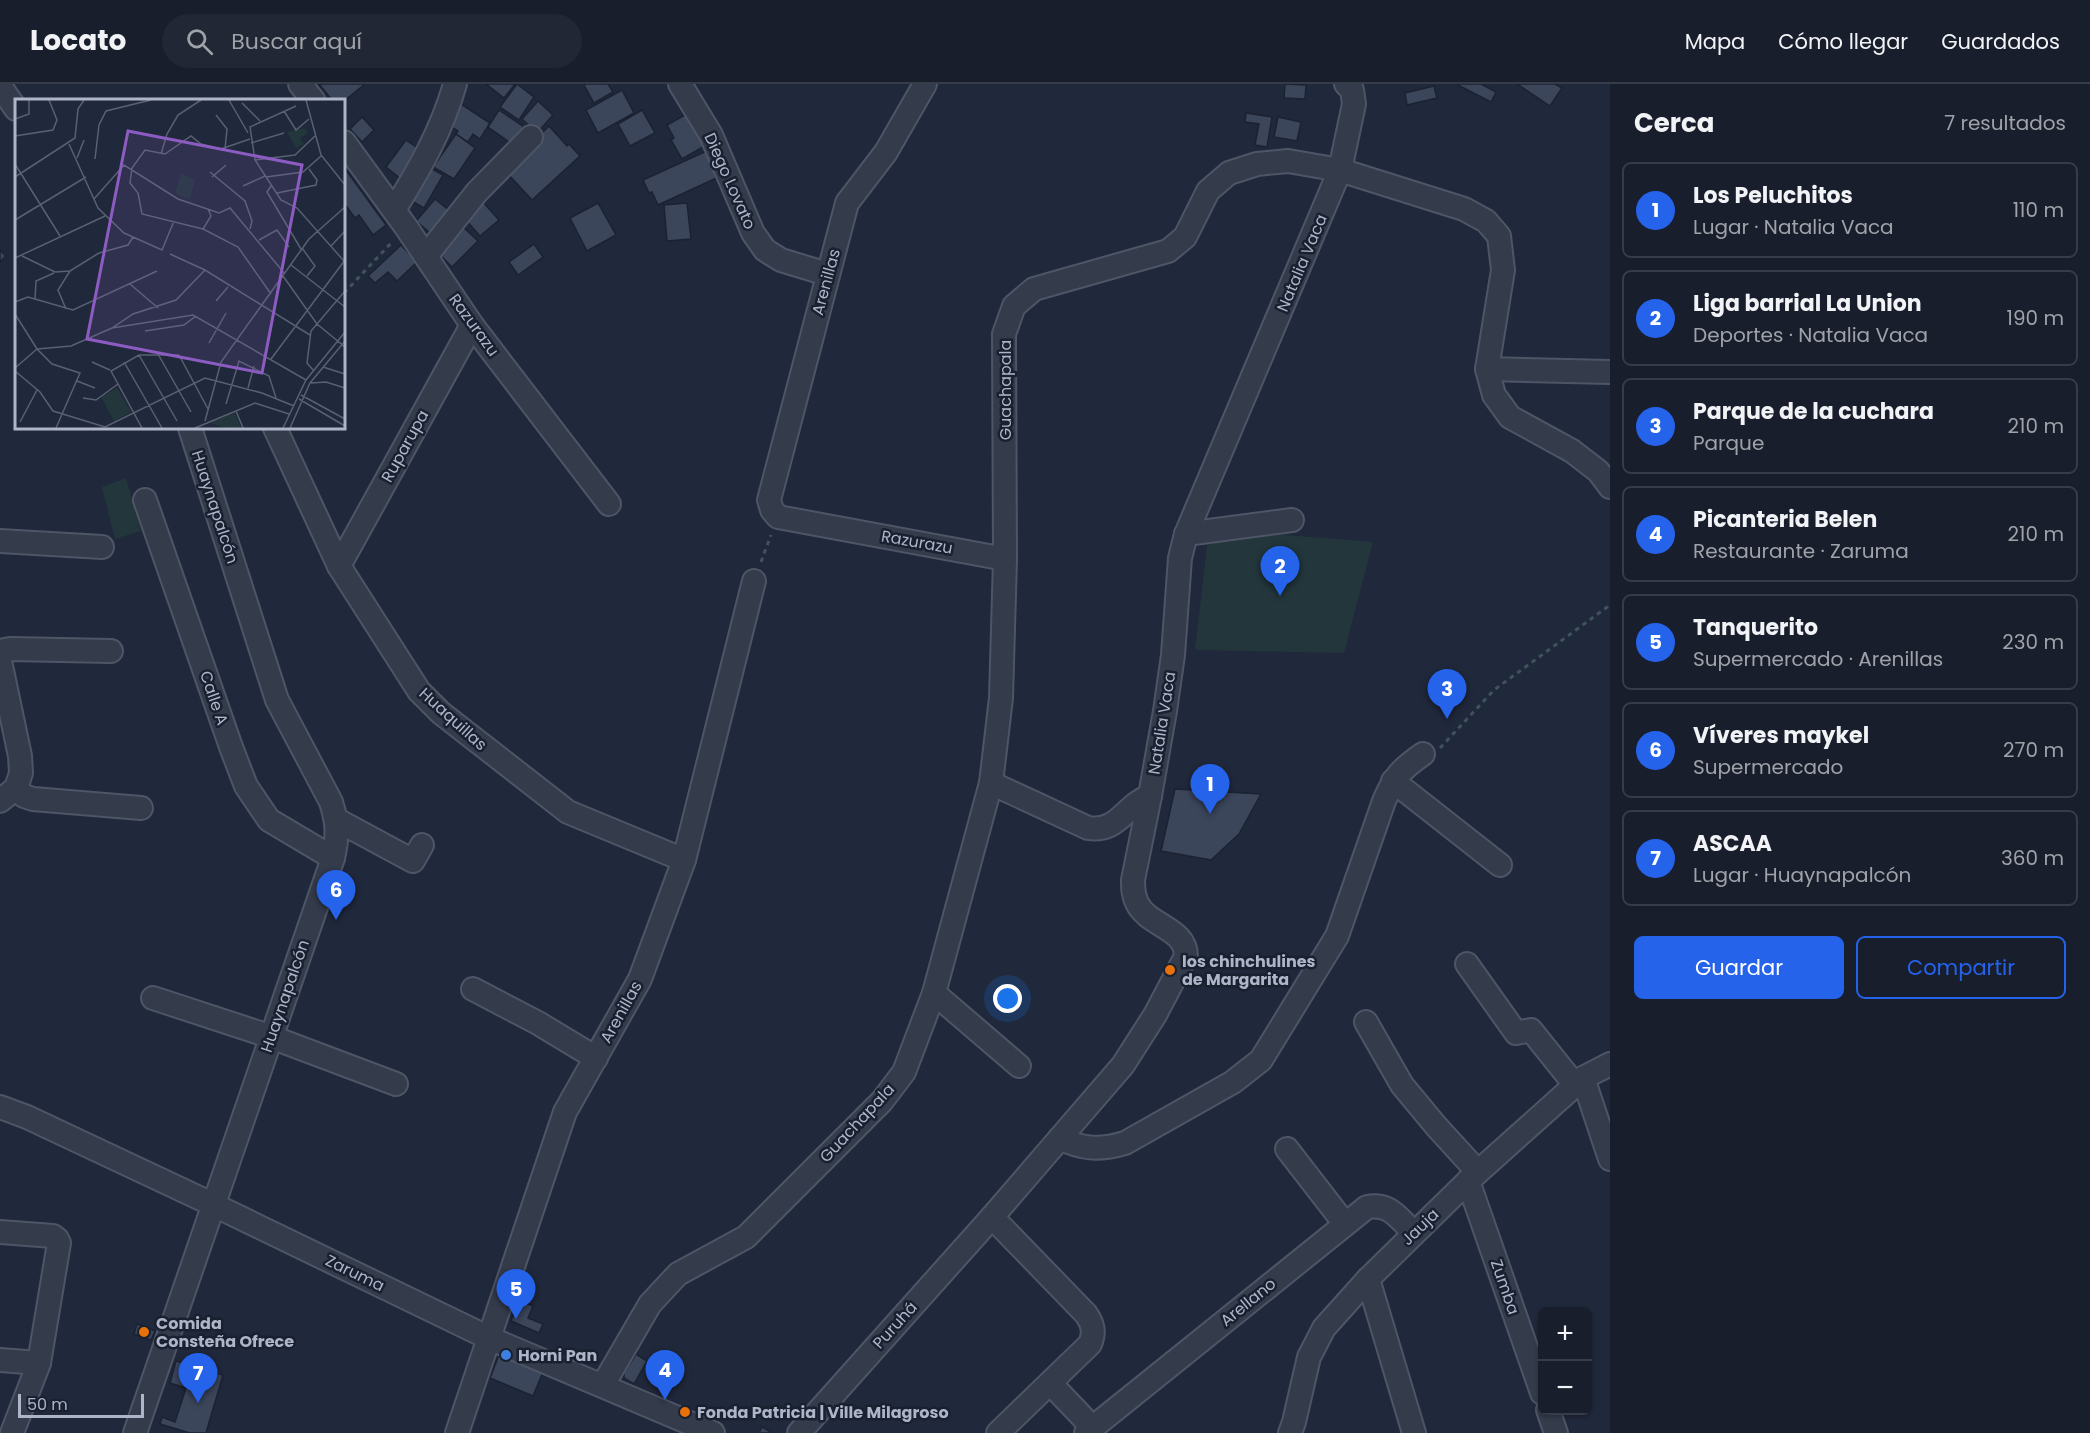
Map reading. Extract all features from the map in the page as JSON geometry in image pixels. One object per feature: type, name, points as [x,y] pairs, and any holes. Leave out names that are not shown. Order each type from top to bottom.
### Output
[{"type":"street","points":[[300,84],[312,99]]},
{"type":"street","points":[[400,218],[446,113],[455,84]]},
{"type":"street","name":"Diego Lovato","points":[[680,84],[711,135],[753,233],[765,250],[781,260],[827,274]]},
{"type":"street","name":"Arenillas","points":[[774,508],[827,274],[847,203],[886,152],[925,84]]},
{"type":"street","name":"Natalia Vaca","points":[[992,1216],[1123,1065],[1155,1015],[1186,956],[1182,940],[1143,911],[1137,903],[1132,880],[1150,796],[1173,655],[1180,558],[1186,534],[1341,170],[1354,104],[1352,90],[1346,84]]},
{"type":"street","points":[[0,86],[15,108]]},
{"type":"street","points":[[426,256],[477,192],[531,137]]},
{"type":"street","name":"Razurazu","points":[[345,143],[400,218],[472,325],[609,504]]},
{"type":"street","name":"Guachapala","points":[[603,1385],[650,1304],[678,1274],[746,1237],[882,1101],[904,1072],[934,993],[991,783],[1000,698],[1005,559],[1004,334],[1014,306],[1035,289],[1168,251],[1185,237],[1208,191],[1229,174],[1257,164],[1288,161],[1341,170],[1464,209],[1486,221],[1498,236],[1503,270],[1487,369]]},
{"type":"street","name":"Ruparupa","points":[[339,567],[472,325]]},
{"type":"street","points":[[1610,372],[1487,369],[1494,395],[1510,417],[1572,452],[1598,471],[1610,487]]},
{"type":"street","name":"Huaynapalcón","points":[[135,1433],[333,858],[337,839],[337,820],[331,802],[277,700],[190,429]]},
{"type":"street","name":"Huaquillas","points":[[275,429],[339,567],[420,691],[441,712],[568,812],[684,860]]},
{"type":"street","name":"Calle A","points":[[145,500],[246,786],[269,820],[333,858]]},
{"type":"street","name":"Razurazu","points":[[774,508],[1005,559]]},
{"type":"street","points":[[1186,534],[1292,520]]},
{"type":"street","points":[[0,541],[102,547]]},
{"type":"street","name":"Arenillas","points":[[457,1433],[565,1112],[640,980],[684,860],[754,581]]},
{"type":"street","points":[[0,651],[10,649],[111,651]]},
{"type":"street","points":[[0,661],[20,756],[21,773],[8,795],[24,796],[33,800],[141,807]]},
{"type":"street","points":[[1060,1138],[1074,1146],[1091,1149],[1108,1148],[1125,1143],[1233,1082],[1261,1060],[1337,936],[1393,781],[1402,769],[1423,754]]},
{"type":"street","points":[[1393,781],[1500,865]]},
{"type":"street","points":[[991,783],[1096,830],[1106,828],[1120,819],[1139,800],[1150,796]]},
{"type":"street","points":[[337,820],[413,861],[422,845]]},
{"type":"street","points":[[1467,964],[1516,1033],[1531,1030],[1579,1081],[1610,1159]]},
{"type":"street","points":[[473,988],[596,1058]]},
{"type":"street","points":[[934,993],[1019,1066]]},
{"type":"street","points":[[153,998],[396,1084]]},
{"type":"street","points":[[1366,1022],[1402,1085],[1473,1176]]},
{"type":"street","name":"Jauja","points":[[1290,1433],[1309,1357],[1324,1328],[1368,1279],[1473,1176],[1579,1081],[1610,1064]]},
{"type":"street","name":"Zaruma","points":[[0,1107],[27,1117],[214,1204],[489,1338],[713,1433]]},
{"type":"street","points":[[1287,1149],[1345,1224]]},
{"type":"street","name":"Zumba","points":[[1473,1176],[1538,1380]]},
{"type":"street","name":"Arellano","points":[[1089,1430],[1367,1208],[1384,1207],[1391,1210],[1414,1233]]},
{"type":"street","points":[[992,1216],[1091,1321],[1093,1337],[1089,1344],[998,1433]]},
{"type":"street","name":"Puruhá","points":[[799,1433],[992,1216]]},
{"type":"street","points":[[0,1232],[53,1236],[59,1244],[39,1363],[12,1433]]},
{"type":"street","points":[[1368,1279],[1414,1433]]},
{"type":"street","points":[[0,1360],[39,1363]]},
{"type":"street","points":[[1050,1383],[1089,1430]]},
{"type":"street","points":[[1550,1415],[1556,1433]]},
{"type":"path","points":[[345,292],[400,218]]},
{"type":"path","points":[[754,581],[774,508]]},
{"type":"path","points":[[1423,754],[1442,747],[1494,690],[1610,606]]},
{"type":"shaded area","points":[[126,478],[141,531],[115,539],[102,487]]},
{"type":"shaded area","points":[[1209,529],[1373,542],[1344,653],[1195,650]]},
{"type":"building","points":[[319,84],[365,84],[345,100],[331,99]]},
{"type":"building","points":[[486,84],[515,84],[504,98]]},
{"type":"building","points":[[517,84],[534,97],[519,120],[500,107]]},
{"type":"building","points":[[608,84],[613,92],[594,103],[584,85]]},
{"type":"building","points":[[1285,84],[1306,85],[1305,99],[1284,98]]},
{"type":"building","points":[[1456,84],[1481,84],[1496,92],[1491,102]]},
{"type":"building","points":[[1517,84],[1555,84],[1562,88],[1550,106]]},
{"type":"building","points":[[1434,86],[1437,98],[1407,105],[1405,93]]},
{"type":"building","points":[[622,90],[634,113],[598,133],[586,110]]},
{"type":"building","points":[[538,101],[553,115],[537,133],[522,119]]},
{"type":"building","points":[[461,104],[490,123],[480,139],[473,134],[468,142],[456,134],[458,131],[450,126],[451,119]]},
{"type":"building","points":[[499,110],[524,127],[512,144],[488,127]]},
{"type":"building","points":[[642,110],[655,133],[630,146],[618,124]]},
{"type":"building","points":[[692,111],[710,143],[682,159],[671,140],[674,138],[667,125]]},
{"type":"building","points":[[1246,113],[1272,117],[1267,147],[1255,145],[1259,124],[1245,122]]},
{"type":"building","points":[[362,117],[374,130],[362,142],[350,129]]},
{"type":"building","points":[[1278,117],[1301,122],[1297,141],[1274,137]]},
{"type":"building","points":[[549,126],[567,146],[569,144],[580,156],[532,200],[506,172]]},
{"type":"building","points":[[456,134],[475,148],[454,179],[433,167]]},
{"type":"building","points":[[406,140],[426,154],[406,183],[386,167]]},
{"type":"building","points":[[711,149],[723,175],[658,205],[643,180]]},
{"type":"building","points":[[427,166],[443,175],[424,208],[408,199]]},
{"type":"building","points":[[345,171],[386,225],[373,235],[359,215],[355,218],[345,204]]},
{"type":"building","points":[[435,199],[455,215],[436,238],[416,221]]},
{"type":"building","points":[[483,202],[499,220],[480,236],[465,219]]},
{"type":"building","points":[[598,203],[616,235],[587,251],[570,218]]},
{"type":"building","points":[[687,203],[691,239],[667,241],[664,205]]},
{"type":"building","points":[[460,224],[478,241],[452,267],[435,250]]},
{"type":"building","points":[[534,244],[543,257],[518,275],[509,262]]},
{"type":"building","points":[[401,245],[417,262],[397,281],[388,272],[375,283],[368,276]]},
{"type":"building","points":[[0,250],[6,256],[0,262]]},
{"type":"building","points":[[1175,789],[1261,794],[1239,834],[1211,860],[1161,851]]},
{"type":"building","points":[[519,1300],[533,1306],[528,1318],[543,1324],[539,1333],[511,1321]]},
{"type":"building","name":"Comida Consteña Ofrece","points":[[137,1324],[155,1331],[151,1340],[134,1334]]},
{"type":"building","points":[[504,1352],[546,1365],[533,1396],[490,1378],[499,1355]]},
{"type":"building","points":[[636,1354],[647,1361],[634,1384],[624,1378],[624,1373]]},
{"type":"building","points":[[176,1361],[223,1375],[206,1433],[190,1433],[160,1424],[162,1417],[175,1422],[186,1388],[170,1383]]},
{"type":"building","points":[[762,1427],[772,1433],[759,1433]]},
{"type":"place","name":"Liga barrial La Union","points":[[1280,596]]},
{"type":"place","name":"Parque de la cuchara","points":[[1447,719]]},
{"type":"place","name":"Los Peluchitos","points":[[1210,814]]},
{"type":"place","name":"Víveres maykel","points":[[336,920]]},
{"type":"place","name":"los chinchulines de Margarita","points":[[1170,970]]},
{"type":"place","name":"Tanquerito","points":[[516,1319]]},
{"type":"place","name":"Comida Consteña Ofrece","points":[[144,1332]]},
{"type":"place","name":"Horni Pan","points":[[506,1355]]},
{"type":"place","name":"Picanteria Belen","points":[[665,1400]]},
{"type":"place","name":"ASCAA","points":[[198,1403]]},
{"type":"place","name":"Fonda Patricia | Ville Milagroso","points":[[685,1412]]}]
